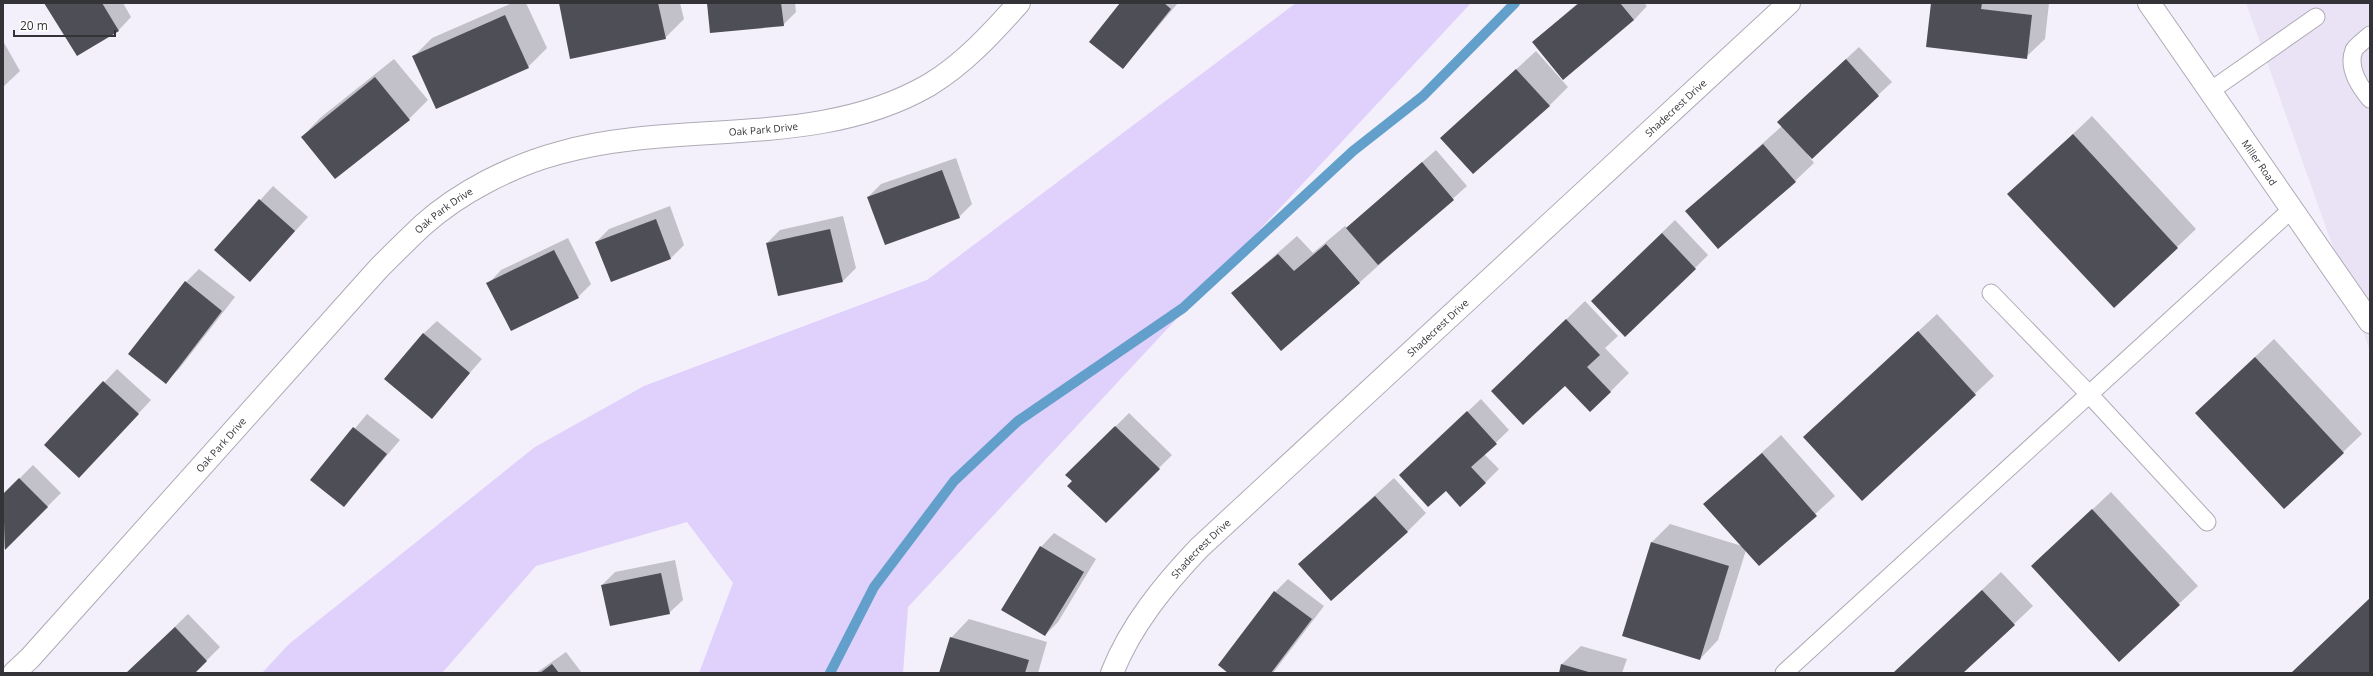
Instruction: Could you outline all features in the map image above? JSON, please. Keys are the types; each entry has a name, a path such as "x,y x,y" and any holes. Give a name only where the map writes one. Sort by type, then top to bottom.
{"street":[{"name":"Oak Park Drive","path":"14,673 30,658 379,268 424,225 448,206 500,175 557,153 586,146 666,136 800,126 859,114 892,103 929,85 953,69 980,44 1019,3"},
{"name":"Shadecrest Drive","path":"1112,673 1120,655 1150,604 1199,548 1789,3"},
{"name":"Miller Road","path":"2149,3 2370,322"}],"lane":[{"path":"2210,91 2316,17"},
{"path":"2370,35 2354,49 2353,60 2356,82 2370,99"},
{"path":"1784,673 2292,209"},
{"path":"1991,293 2089,394 2207,522"}],"shaded area":[{"path":"1296,3 1471,3 908,607 903,673 699,673 733,583 687,522 536,566 442,673 262,673 289,644 535,447 644,386 927,280"},
{"path":"2246,3 2370,3 2370,351"}],"building":[{"path":"44,3 102,3 119,31 77,56"},
{"path":"559,3 658,3 666,39 570,59"},
{"path":"707,3 781,3 784,26 710,33"},
{"path":"1120,3 1164,3 1171,9 1123,69 1089,42"},
{"path":"1579,3 1620,3 1634,20 1563,80 1532,42"},
{"path":"1931,3 1982,3 1981,9 2032,15 2027,59 1926,47"},
{"path":"505,15 529,68 436,109 412,56"},
{"path":"1846,59 1879,96 1812,159 1777,122"},
{"path":"1516,69 1550,106 1473,174 1440,138"},
{"path":"375,77 410,120 335,179 301,137"},
{"path":"2073,134 2178,248 2114,308 2007,194"},
{"path":"1763,144 1796,182 1718,249 1685,211"},
{"path":"1422,162 1454,200 1378,265 1346,228"},
{"path":"942,170 960,218 885,245 867,197"},
{"path":"259,199 295,231 250,282 214,250"},
{"path":"656,219 671,259 611,282 595,242"},
{"path":"830,229 843,282 778,296 766,243"},
{"path":"1662,233 1696,269 1625,337 1591,301"},
{"path":"1326,244 1360,283 1281,351 1231,293 1278,254 1294,271"},
{"path":"554,250 579,298 511,331 486,283"},
{"path":"185,281 222,311 166,384 128,354"},
{"path":"1566,319 1600,355 1587,367 1611,392 1590,412 1565,386 1523,425 1491,391"},
{"path":"1918,331 1976,395 1862,501 1803,437"},
{"path":"423,333 470,373 432,419 384,379"},
{"path":"2255,357 2344,453 2284,509 2195,413"},
{"path":"103,381 139,414 79,478 44,445"},
{"path":"1467,411 1497,444 1471,467 1486,483 1460,507 1446,491 1428,507 1399,475"},
{"path":"1115,426 1160,469 1106,523 1067,486 1072,481 1065,475"},
{"path":"353,427 387,454 344,507 310,480"},
{"path":"1762,453 1817,516 1759,566 1703,504"},
{"path":"19,478 48,507 5,550 3,494"},
{"path":"1375,496 1408,532 1331,601 1298,564"},
{"path":"2092,509 2180,605 2119,662 2031,566"},
{"path":"1651,542 1729,566 1700,660 1622,636"},
{"path":"1040,546 1084,572 1045,636 1001,610"},
{"path":"661,573 670,614 610,626 601,585"},
{"path":"1982,590 2015,625 1963,673 1893,673"},
{"path":"1274,591 1312,619 1271,673 1228,673 1218,665"},
{"path":"2370,598 2370,673 2291,673"},
{"path":"175,627 207,661 195,673 126,673"},
{"path":"950,637 1029,660 1025,673 939,673"},
{"path":"552,664 559,673 540,673"},
{"path":"1561,664 1592,673 1559,673"}],"waterway":[{"path":"830,673 874,587 954,481 1018,421 1183,308 1353,151 1423,96 1515,3"}]}
